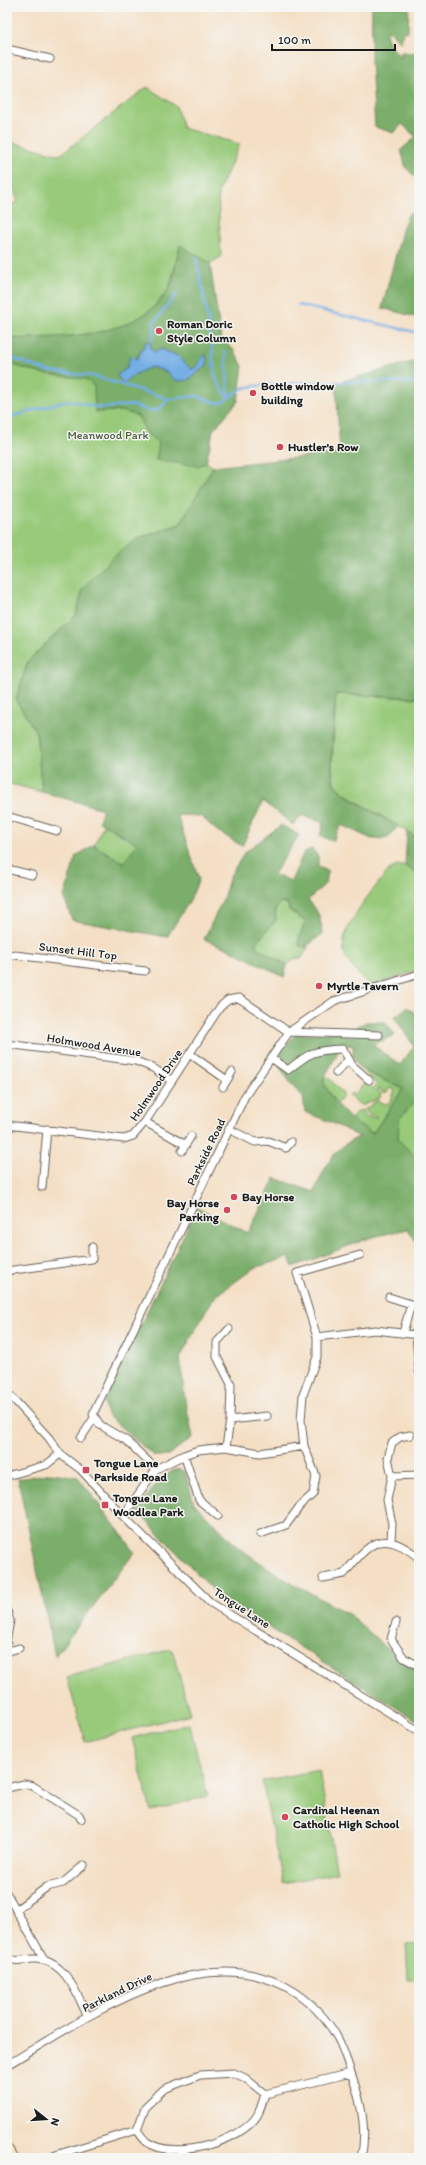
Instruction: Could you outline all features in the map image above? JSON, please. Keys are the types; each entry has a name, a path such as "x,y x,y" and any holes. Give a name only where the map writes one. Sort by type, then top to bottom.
{"main road":[{"path":"7,2149 13,2158"}],"street":[{"path":"7,49 50,59"},
{"path":"7,816 57,830"},
{"path":"7,869 32,875"},
{"name":"Sunset Hill Top","path":"7,954 145,971"},
{"name":"Parkside Road","path":"81,1438 94,1418 94,1410 98,1401 245,1096 289,1032 334,1001 419,974"},
{"name":"Holmwood Drive","path":"7,1125 124,1139 133,1136 145,1122 220,1007 228,1000 239,998 289,1032"},
{"path":"289,1032 379,1035"},
{"name":"Holmwood Avenue","path":"7,1044 136,1061 153,1068 172,1081"},
{"path":"271,1058 288,1070 306,1055 319,1050 343,1049 348,1059 369,1080"},
{"path":"190,1054 226,1080"},
{"path":"336,1073 348,1059"},
{"path":"223,1087 232,1072"},
{"path":"145,1122 184,1148 191,1136"},
{"path":"42,1187 47,1129"},
{"path":"229,1130 255,1142 268,1141 286,1148 291,1142"},
{"path":"7,1271 92,1259 92,1247"},
{"path":"260,1534 286,1526 300,1506 312,1494 316,1476 304,1446 301,1420 303,1395 314,1369 317,1357 317,1337 297,1273 360,1255"},
{"path":"389,1297 411,1304 403,1333"},
{"path":"226,1447 230,1420 231,1384 217,1357 217,1342 230,1329"},
{"path":"317,1337 361,1331 417,1335 419,1371"},
{"name":"Tongue Lane","path":"7,1392 49,1438 60,1454 81,1470 123,1516 211,1603 419,1731"},
{"path":"230,1420 268,1416"},
{"path":"94,1418 100,1425 127,1440 156,1469"},
{"path":"391,1541 392,1524 387,1500 392,1476 388,1458 392,1442 400,1437 410,1436"},
{"path":"123,1516 156,1469 184,1455 198,1450 226,1447 260,1453 304,1446"},
{"path":"7,1476 46,1465 60,1454"},
{"path":"184,1455 199,1500 218,1516"},
{"path":"392,1476 419,1475"},
{"path":"323,1578 344,1574 365,1549 378,1542 391,1541 408,1549 419,1558"},
{"path":"7,1611 10,1621 7,1636"},
{"path":"396,1622 392,1639 404,1658 419,1666"},
{"path":"7,1644 9,1652 19,1648"},
{"path":"7,1788 24,1784 33,1786 79,1814 81,1819"},
{"path":"17,1909 47,1887 63,1883 84,1866"},
{"path":"7,1894 17,1909 45,1961"},
{"path":"7,1958 22,1962 34,1959 45,1961 60,1970 72,1983 88,2017"},
{"name":"Parkland Drive","path":"7,2065 88,2017 155,1984 188,1976 225,1972 258,1976 284,1985 305,1999 339,2040 361,2107 364,2145 361,2158"},
{"path":"137,2130 146,2106 164,2088 200,2075 234,2073 245,2078 265,2094"},
{"path":"265,2094 351,2073"},
{"path":"137,2130 148,2142 166,2148 187,2149 221,2142 241,2132 258,2115 265,2094"},
{"path":"46,2158 137,2130"}],"green space":[{"path":"372,7 409,7 408,31 403,32 401,43 390,31 386,34 390,45 401,58 401,52 418,53 419,56 419,181 406,168 401,150 416,137 402,124 394,133 375,127 371,61"},
{"name":"Meanwood Park","path":"147,87 176,106 183,128 240,144 218,193 221,257 210,263 180,246 169,289 153,309 222,398 238,401 213,430 206,462 213,467 180,524 137,539 83,588 76,615 28,661 16,700 36,732 42,792 7,783 7,205 18,202 12,183 7,184 7,141 60,155"},
{"path":"409,213 419,213 419,318 382,308 403,227"},
{"path":"180,245 210,263 221,339 234,350 243,366 238,401 213,430 206,463 198,466 156,460 159,443 147,434 138,416 122,411 95,412 94,386 85,379 39,373 7,363 7,339 72,336 117,327 137,319 154,307 168,290 174,274","holes":["146,342 151,342 150,348 155,352 161,349 178,356 191,369 197,367 201,359 207,365 188,380 179,381 172,378 167,372 151,367 134,375 118,375 136,359"]},
{"path":"419,360 419,698 336,694 333,726 332,776 334,783 344,794 398,826 388,838 372,839 341,825 333,841 320,836 323,823 302,815 293,825 263,801 242,846 216,830 201,816 177,815 199,879 190,900 167,937 72,920 64,897 76,856 94,845 124,863 137,844 99,821 103,809 42,792 36,732 16,700 28,661 76,615 83,588 112,558 137,539 180,524 213,467 340,453 336,383"},
{"path":"336,694 419,698 419,839 342,792 334,783 332,765"},
{"path":"104,824 137,844 124,863 94,845"},
{"path":"281,825 299,835 274,874 291,881 304,852 312,849 318,856 318,867 328,871 326,883 308,900 315,908 319,916 322,934 306,947 299,946 299,940 305,921 289,910 288,904 280,902 275,910 276,920 256,943 256,947 287,965 284,977 231,950 204,939 223,899 230,876 245,852"},
{"path":"407,831 419,839 419,874 405,866"},
{"path":"397,866 405,866 419,874 419,970 370,986 348,962 344,952 344,942 352,920 359,909 389,870"},
{"path":"280,902 288,904 289,910 305,921 299,940 299,946 308,947 302,958 296,958 287,965 256,947 256,943 276,920 275,910"},
{"path":"407,1007 419,1016 419,1098 399,1119 398,1139 419,1160 419,1246 408,1229 372,1237 293,1267 289,1257 254,1268 216,1296 206,1310 180,1358 185,1400 193,1437 167,1456 154,1456 107,1415 104,1402 197,1207 248,1233 275,1178 314,1192 326,1166 336,1152 351,1141 360,1137 335,1124 305,1112 303,1096 295,1089 280,1068 282,1050 295,1035 343,1032 353,1038 354,1028 366,1022 385,1022 395,1035 373,1045 400,1065 414,1046 394,1017","holes":["353,1045 353,1057 360,1069 403,1089 373,1133 357,1124 343,1111 331,1096 323,1080 340,1046"]},
{"path":"364,1071 403,1089 373,1133 361,1128 351,1120 356,1112 362,1110 367,1117 376,1118 376,1116 369,1115 365,1109 377,1101 386,1104 390,1102 395,1090 390,1088 387,1092 383,1093 381,1089 377,1090 381,1093 380,1098 364,1105 360,1105 350,1096 351,1093 354,1095 366,1082 373,1089 376,1084"},
{"path":"325,1077 328,1077 344,1095 330,1111 319,1095"},
{"path":"419,1098 419,1160 398,1139 399,1119"},
{"path":"178,1469 185,1472 194,1503 239,1548 283,1578 350,1615 397,1657 419,1672 419,1722 219,1596 137,1511 160,1481 171,1472"},
{"path":"52,1473 78,1477 135,1552 55,1656 18,1479"},
{"path":"172,1649 190,1714 85,1742 67,1677"},
{"path":"189,1723 208,1796 151,1811 132,1738"},
{"path":"319,1770 337,1873 283,1883 262,1781"},
{"path":"419,1943 419,1980 408,1980 406,1944"}],"water":[{"path":"151,341 150,348 155,352 161,349 178,356 191,369 197,367 201,359 206,354 207,365 188,380 179,381 172,378 167,372 151,367 134,375 123,384 117,375 127,368 130,356 137,359 146,342"}],"waterway":[{"path":"196,257 210,329 215,374 219,385 229,398"},
{"path":"151,341 154,332 154,322 177,294"},
{"path":"298,305 419,333"},
{"path":"225,351 229,398"},
{"path":"7,356 47,371 93,376 169,399"},
{"path":"7,418 68,400 100,408 132,405 149,411 158,410 169,399 197,396 213,402 221,403 243,388 256,386 303,382 419,382"}],"place":[{"name":"Roman Doric Style Column","path":"159,331"},
{"name":"Bottle window building","path":"253,393"},
{"name":"Hustler's Row","path":"280,447"},
{"name":"Myrtle Tavern","path":"319,986"},
{"name":"Bay Horse","path":"234,1197"},
{"name":"Bay Horse Parking","path":"227,1210"},
{"name":"Tongue Lane Parkside Road","path":"86,1470"},
{"name":"Tongue Lane Woodlea Park","path":"105,1505"},
{"name":"Cardinal Heenan Catholic High School","path":"285,1817"}]}
